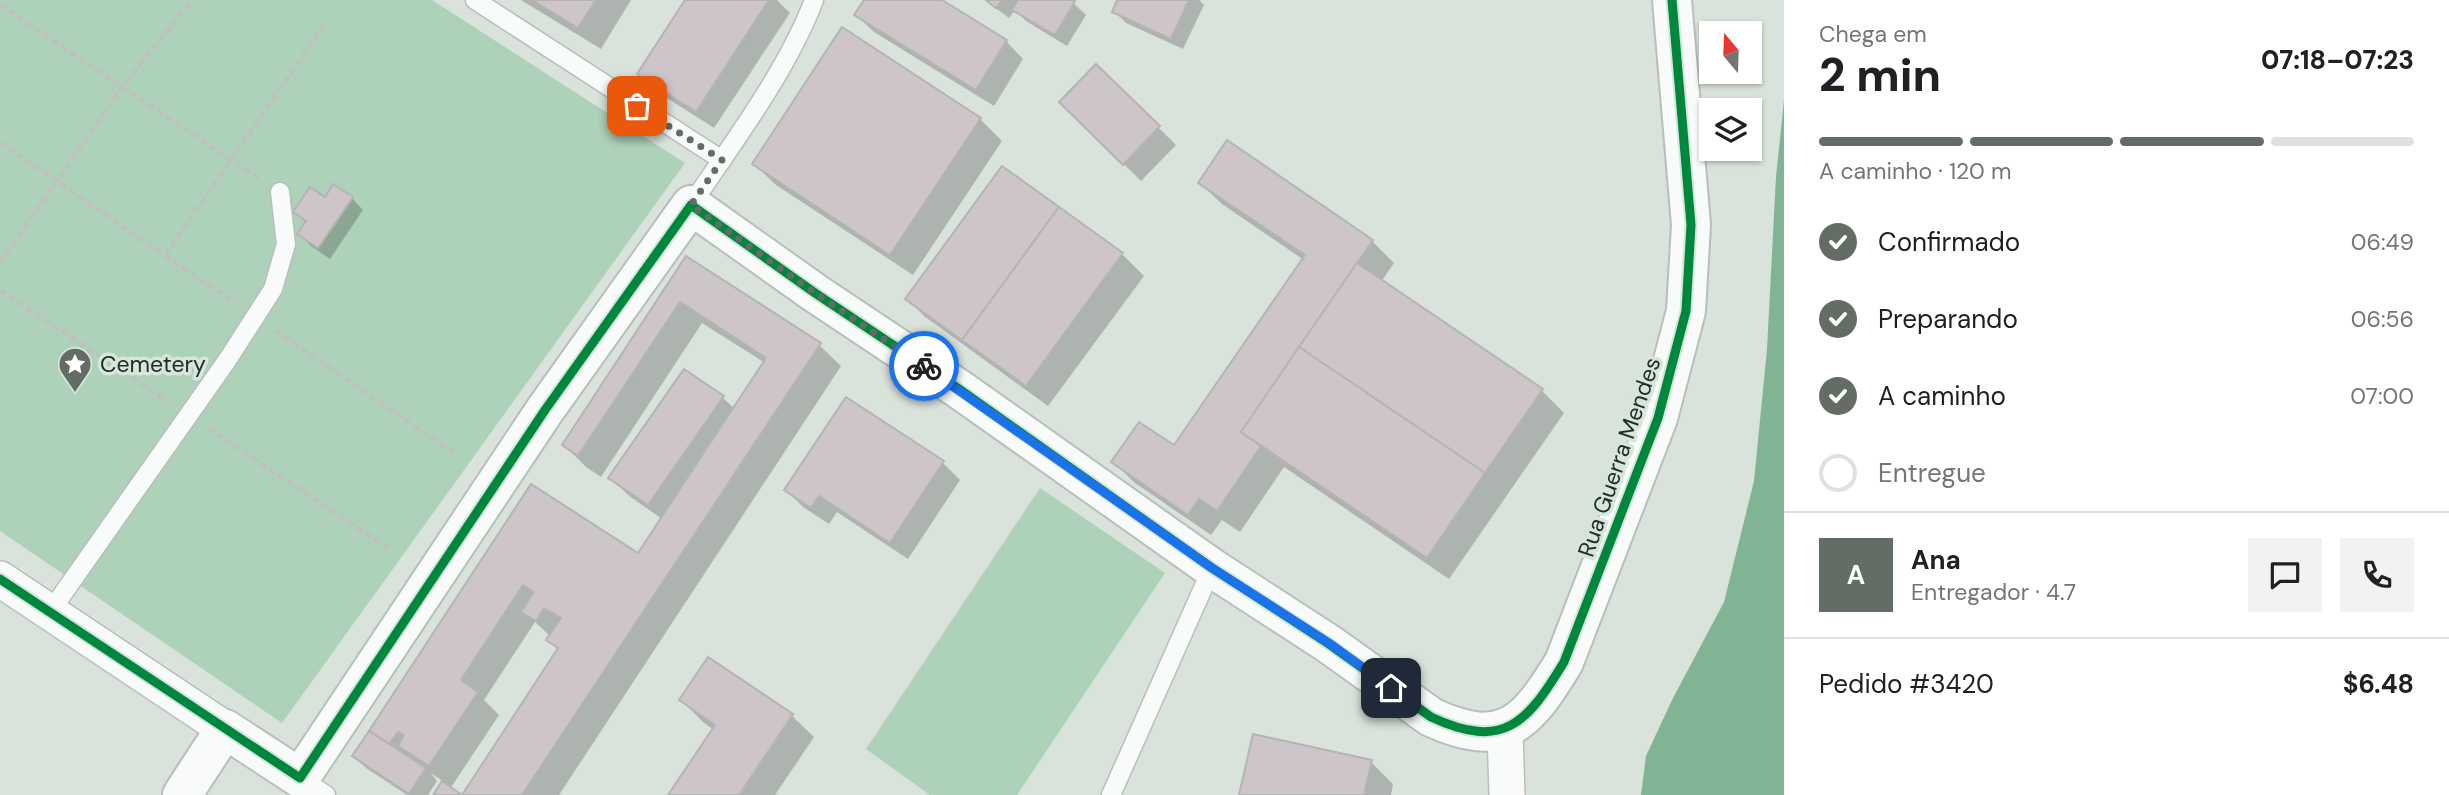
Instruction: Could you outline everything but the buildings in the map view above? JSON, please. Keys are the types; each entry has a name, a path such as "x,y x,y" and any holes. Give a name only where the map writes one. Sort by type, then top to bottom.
{"street":[{"name":"Rua Guerra Mendes","path":"1505,730 1526,715 1544,697 1564,662 1658,418 1686,311 1690,225 1672,0"},
{"path":"0,579 313,786 545,410 691,205 815,293 959,388 1212,568 1329,643 1431,717 1448,725 1481,733 1505,730 1507,795"},
{"path":"182,795 225,729"}],"lane":[{"path":"475,0 722,160"},
{"path":"691,205 804,27 814,0"},
{"path":"50,612 228,359 272,289 286,244 279,192"},
{"path":"1111,795 1212,568"}],"path":[{"path":"0,263 122,87 192,0"},
{"path":"0,5 279,192"},
{"path":"164,255 325,24"},
{"path":"0,142 454,453"}],"shaded area":[{"path":"0,0 432,0 685,163 282,723 0,531"},
{"path":"1784,100 1784,795 1641,795 1646,756 1673,698 1724,602 1754,481 1767,349 1776,177"},
{"path":"1040,488 1165,573 1017,795 930,795 866,749"}],"cycle path":[{"path":"0,579 300,778 545,410 691,205 1431,717 1456,727 1495,731 1511,725 1525,715 1538,701 1564,662 1658,418 1686,311 1691,225 1672,0"}],"way so far":[{"path":"637,106 722,160 691,205 924,366"}],"place":[{"name":"Cemetery","path":"75,394"}],"route":[{"path":"924,366 1212,568 1329,643 1391,688"}]}
